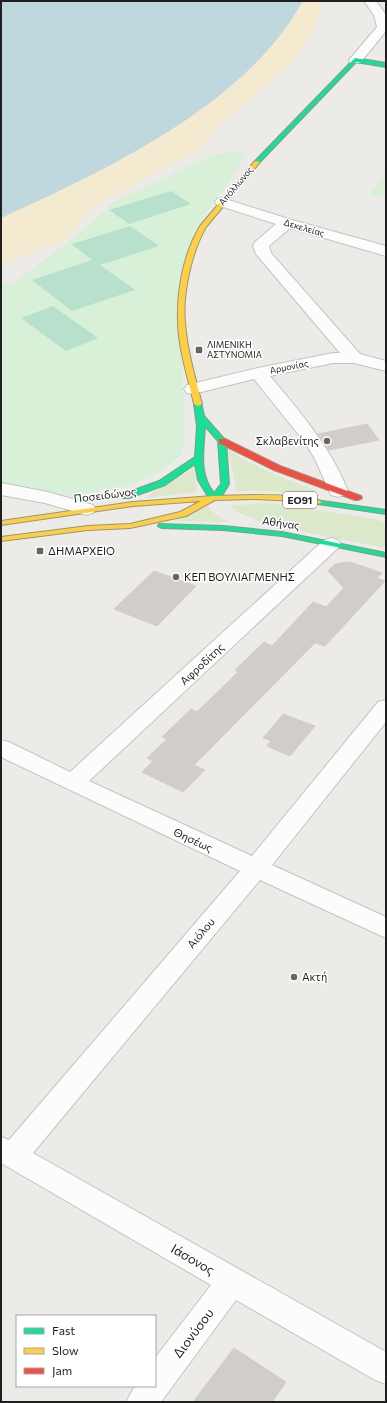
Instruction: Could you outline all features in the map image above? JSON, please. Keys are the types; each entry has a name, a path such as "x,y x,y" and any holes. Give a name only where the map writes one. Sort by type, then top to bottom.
{"main road":[{"path":"355,60 386,65"},
{"name":"Απόλλωνος","path":"200,416 193,389 181,320 185,274 197,237 222,202 266,150 355,60"},
{"path":"200,416 222,441 277,468 386,508"},
{"path":"200,416 201,426 197,459 201,482 206,492 223,508"},
{"path":"1,539 88,528 130,526 158,521 183,514 213,498 220,492 225,484 222,441"},
{"path":"86,509 140,492 162,483 197,459"},
{"name":"Αθήνας","path":"213,498 254,497 298,499 386,512"},
{"name":"Ποσειδώνος","path":"1,523 86,509 162,501 213,498"},
{"path":"245,522 282,534"},
{"name":"Αθήνας","path":"130,526 224,528 282,534 386,555"}],"street":[{"name":"Απόλλωνος","path":"355,60 383,27 380,15 370,1"},
{"name":"Δεκελείας","path":"222,202 288,223 386,251"},
{"path":"288,223 263,242 261,246 264,254 354,358"},
{"name":"Αρμονίας","path":"193,389 258,373 333,358 354,358 386,366"},
{"path":"258,373 310,438 332,472 338,491"},
{"path":"1,489 48,498 86,509"},
{"name":"Αφροδίτης","path":"73,783 331,544"},
{"name":"Αιόλου","path":"7,1153 254,868 377,730 386,707"},
{"name":"Θησέως","path":"1,748 254,868 386,928"},
{"name":"Ιάσονος","path":"7,1153 386,1369"},
{"name":"Διονύσου","path":"156,1382 232,1281"},
{"name":"Διονύσου","path":"142,1402 153,1387"}],"green space":[{"path":"240,151 246,154 228,183 192,233 179,284 185,442 181,455 166,468 148,478 124,487 74,496 1,485 1,284 14,283 86,228 115,201 216,154"},
{"path":"386,172 386,199 370,195"},
{"path":"171,191 191,204 129,224 109,210"},
{"path":"130,226 159,246 100,265 135,290 72,311 32,280 92,260 72,244"},
{"path":"53,306 98,338 66,351 21,318"},
{"path":"228,449 249,462 316,490 312,496 271,491 237,491"},
{"path":"194,468 197,492 144,498"},
{"path":"259,503 278,504 374,519 386,523 386,548 269,525 237,512 230,506"},
{"path":"208,506 215,514 228,522 174,521"}],"sand":[{"path":"302,1 320,1 321,9 316,26 299,54 273,80 221,123 203,147 94,206 64,241 1,265 1,218 113,163 168,131 213,101 250,69 279,37 294,17"}],"water":[{"path":"1,1 302,2 277,39 246,73 209,103 169,131 127,156 84,179 1,218"}],"building":[{"path":"367,424 379,440 329,450 318,434"},
{"path":"350,562 382,573 377,578 385,581 325,646 315,643 194,765 205,770 183,792 142,772 153,761 147,758 167,739 162,737 191,709 197,712 238,672 235,670 264,642 272,646 313,602 326,607 344,588 328,571 334,565"},
{"path":"154,571 196,586 157,626 114,609"},
{"path":"283,714 315,726 290,756 267,746 271,741 263,738"},
{"path":"234,1348 286,1382 272,1402 193,1402"}],"traffic: fast":[{"path":"257,162 355,60 386,65"},
{"path":"198,404 201,426 199,455 200,472 206,489 213,498 220,492 225,484 222,441 200,416"},
{"path":"126,496 162,483 197,459"},
{"path":"318,502 386,512"},
{"path":"162,526 223,528 282,534 386,555"}],"traffic: slow":[{"path":"198,404 184,344 181,321 182,301 187,267 196,238 203,226 257,162"},
{"path":"130,526 183,514 213,498 254,497 298,499 318,502"},
{"path":"1,523 133,504 213,498"},
{"path":"1,539 88,528 130,526"}],"traffic: jam":[{"path":"222,441 277,468 358,498"}],"place":[{"name":"ΛΙΜΕΝΙΚΗ ΑΣΤΥΝΟΜΙΑ","path":"199,350"},
{"name":"Σκλαβενίτης","path":"327,441"},
{"name":"ΔΗΜΑΡΧΕΙΟ","path":"40,551"},
{"name":"ΚΕΠ ΒΟΥΛΙΑΓΜΕΝΗΣ","path":"176,577"},
{"name":"Ακτή","path":"294,977"}]}
